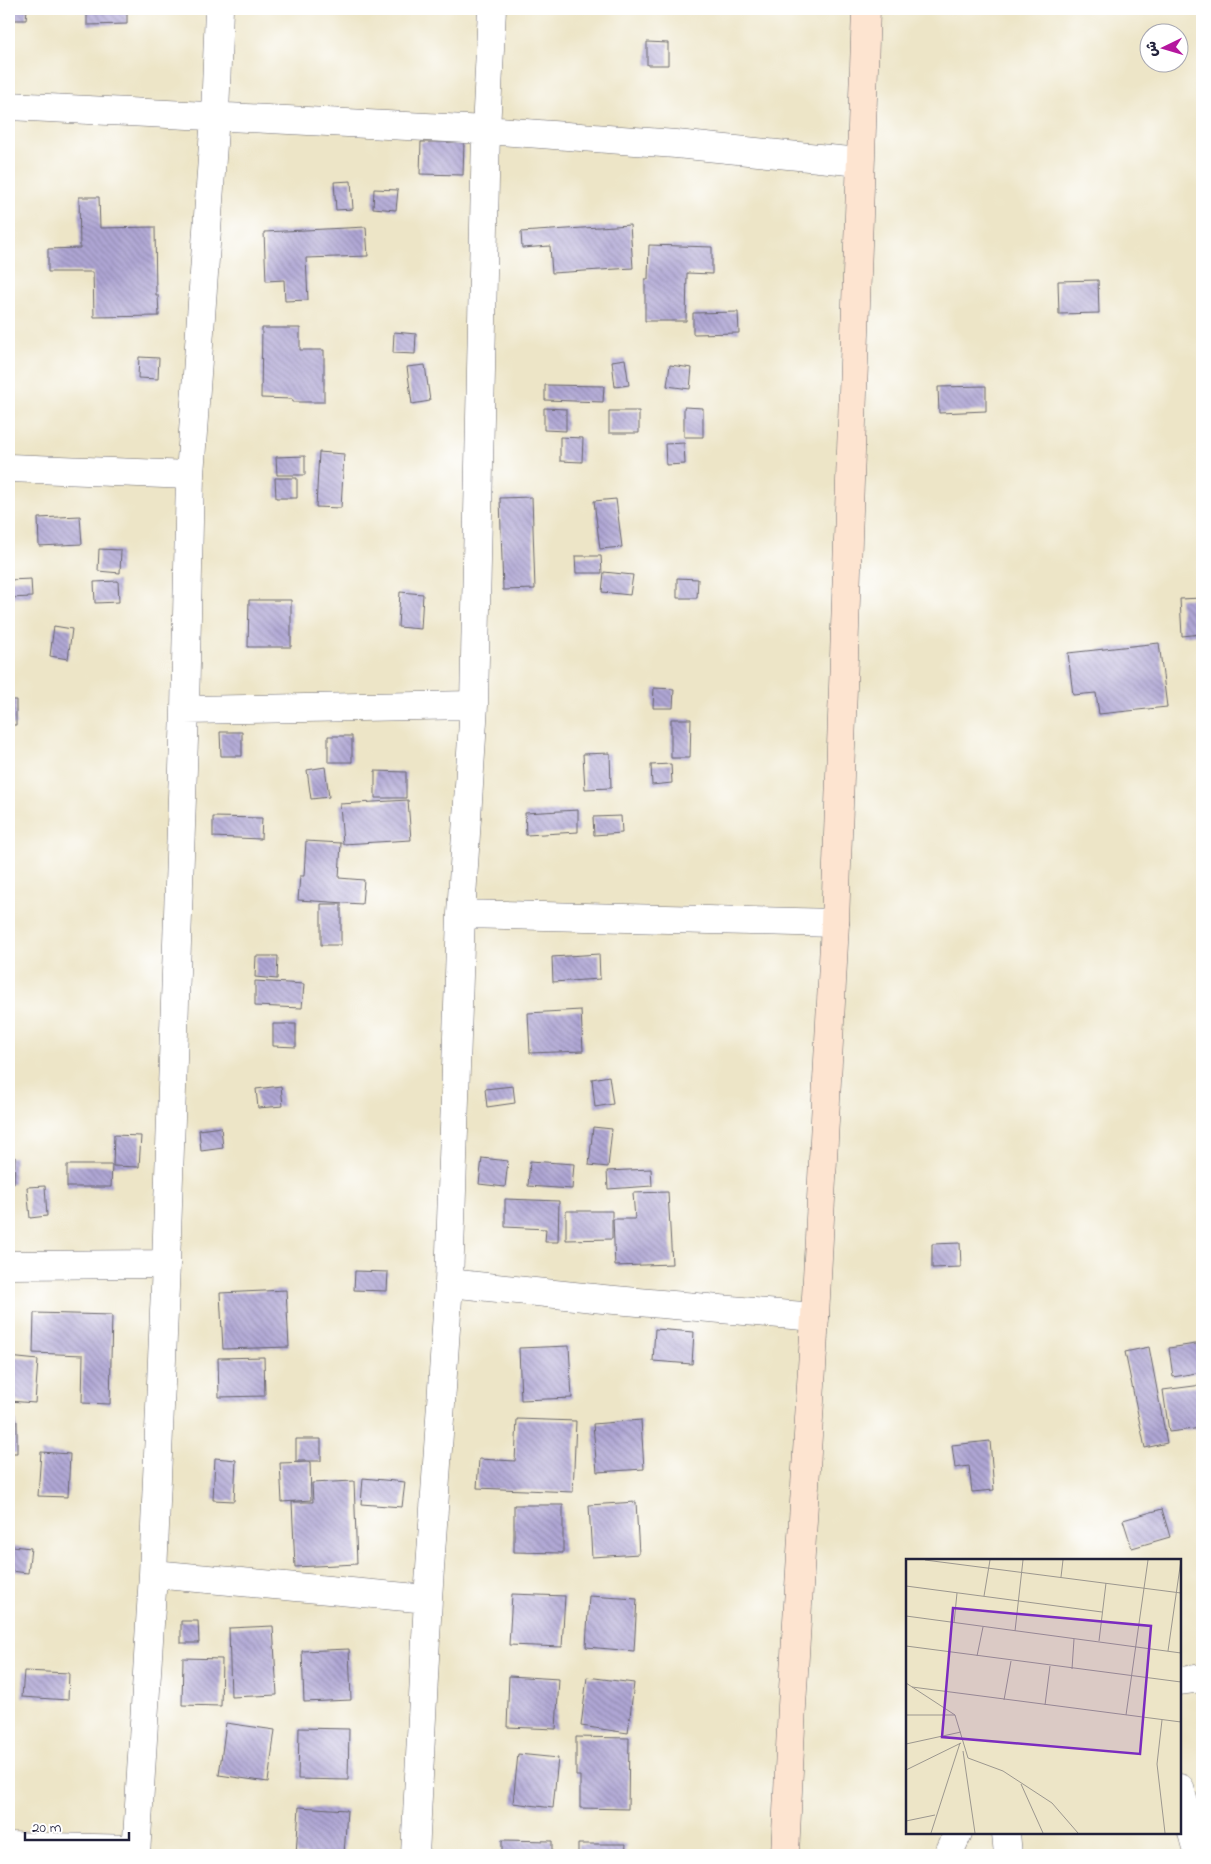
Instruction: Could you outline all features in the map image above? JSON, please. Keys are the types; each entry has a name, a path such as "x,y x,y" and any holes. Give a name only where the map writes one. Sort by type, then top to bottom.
{"street":[{"path":"9,1846 136,1852 153,1574 166,1264 185,710 190,475 215,115 219,9"},
{"path":"415,1855 428,1600 449,1283 461,914 474,706 486,130 492,9"},
{"path":"786,1855 792,1696 815,1317 835,923 866,9"},
{"path":"9,106 486,130 676,144 860,162"},
{"path":"9,468 190,475"},
{"path":"185,710 474,706"},
{"path":"461,914 835,923"},
{"path":"9,1264 166,1264"},
{"path":"449,1283 602,1299 815,1317"},
{"path":"153,1574 428,1600"},
{"path":"1181,1681 1202,1678"},
{"path":"1181,1792 1198,1855"},
{"path":"948,1855 958,1834"},
{"path":"1006,1834 1008,1855"}],"building":[{"path":"9,9 27,9 26,20 9,20"},
{"path":"87,9 127,9 127,24 87,25"},
{"path":"647,42 668,43 668,65 647,65"},
{"path":"421,142 464,142 463,175 420,174"},
{"path":"351,181 353,209 336,210 334,182"},
{"path":"374,189 398,190 396,210 373,208"},
{"path":"79,197 99,197 100,228 155,227 156,295 158,295 159,316 94,317 93,272 48,272 48,249 80,248"},
{"path":"630,225 633,268 552,273 550,246 522,248 521,232"},
{"path":"366,227 368,256 306,258 308,300 285,301 284,280 266,281 264,232"},
{"path":"649,245 712,247 712,274 687,273 686,321 645,321 645,279 648,279"},
{"path":"1098,280 1099,313 1059,314 1058,281"},
{"path":"738,312 739,333 693,334 693,313"},
{"path":"262,328 300,328 300,350 324,350 324,402 293,402 292,399 261,398"},
{"path":"394,332 416,334 415,354 393,353"},
{"path":"139,357 159,358 158,379 138,378"},
{"path":"625,359 629,385 615,387 612,361"},
{"path":"425,365 430,401 412,404 407,367"},
{"path":"670,365 692,368 690,389 667,386"},
{"path":"545,385 604,386 603,402 545,400"},
{"path":"986,386 986,411 939,413 938,387"},
{"path":"684,407 703,408 703,437 684,437"},
{"path":"544,408 566,409 566,431 544,430"},
{"path":"609,411 639,411 639,433 609,433"},
{"path":"560,437 583,438 582,462 560,461"},
{"path":"684,443 685,464 666,465 665,444"},
{"path":"319,452 344,454 341,508 316,507"},
{"path":"305,456 305,475 277,475 276,457"},
{"path":"275,478 297,478 297,498 276,498"},
{"path":"532,497 535,589 503,590 500,498"},
{"path":"616,499 622,547 600,549 594,501"},
{"path":"80,516 82,544 39,546 38,518"},
{"path":"99,549 121,550 120,573 98,571"},
{"path":"575,556 601,556 602,573 576,573"},
{"path":"604,572 633,575 630,595 602,592"},
{"path":"677,578 698,579 697,598 677,598"},
{"path":"31,579 32,597 9,598 9,580"},
{"path":"118,581 119,602 95,603 94,582"},
{"path":"400,592 423,594 421,629 398,627"},
{"path":"1202,598 1202,634 1182,636 1180,599"},
{"path":"249,600 291,600 291,647 248,647"},
{"path":"54,626 72,629 68,659 50,656"},
{"path":"1159,643 1167,707 1099,714 1096,693 1073,695 1068,653"},
{"path":"654,688 674,689 673,708 653,708"},
{"path":"9,700 16,700 16,725 9,725"},
{"path":"671,719 691,719 690,758 671,758"},
{"path":"220,732 242,732 242,756 221,756"},
{"path":"328,736 352,736 352,762 328,762"},
{"path":"610,753 611,788 585,789 583,754"},
{"path":"671,764 672,783 652,785 651,765"},
{"path":"325,767 329,797 311,799 307,770"},
{"path":"375,771 406,772 406,798 375,798"},
{"path":"408,800 411,840 343,844 340,804"},
{"path":"578,810 578,832 526,835 525,813"},
{"path":"621,816 622,833 594,835 593,817"},
{"path":"213,817 262,818 261,839 213,837"},
{"path":"306,841 341,843 339,878 364,880 362,904 298,900 300,876 304,876"},
{"path":"321,904 341,904 341,945 321,945"},
{"path":"599,954 600,979 553,982 552,957"},
{"path":"256,956 278,956 277,979 255,977"},
{"path":"255,981 304,984 302,1008 255,1006"},
{"path":"581,1010 583,1051 530,1053 528,1013"},
{"path":"273,1024 296,1024 296,1047 273,1046"},
{"path":"609,1076 613,1104 595,1107 592,1079"},
{"path":"281,1086 283,1106 258,1108 256,1089"},
{"path":"513,1086 515,1103 487,1107 485,1089"},
{"path":"221,1127 223,1148 201,1151 199,1130"},
{"path":"593,1127 612,1129 608,1167 589,1165"},
{"path":"114,1135 141,1136 139,1167 113,1166"},
{"path":"9,1157 15,1157 14,1184 9,1184"},
{"path":"482,1158 508,1161 505,1187 479,1184"},
{"path":"530,1161 574,1164 572,1189 528,1186"},
{"path":"67,1165 112,1165 111,1187 67,1187"},
{"path":"651,1169 652,1186 608,1189 607,1171"},
{"path":"45,1186 47,1216 30,1218 27,1187"},
{"path":"668,1192 672,1264 615,1266 613,1219 635,1219 633,1193"},
{"path":"505,1199 559,1201 558,1242 545,1242 546,1229 505,1227"},
{"path":"566,1211 612,1211 612,1239 566,1240"},
{"path":"960,1243 961,1267 932,1268 932,1244"},
{"path":"355,1271 388,1272 387,1291 354,1290"},
{"path":"286,1290 289,1347 223,1349 220,1293"},
{"path":"34,1313 112,1315 110,1404 82,1403 83,1355 33,1353"},
{"path":"655,1329 694,1332 692,1364 653,1361"},
{"path":"1202,1343 1202,1372 1173,1377 1169,1348"},
{"path":"569,1346 572,1398 521,1400 519,1348"},
{"path":"1149,1347 1167,1443 1145,1448 1125,1352"},
{"path":"9,1357 38,1360 35,1403 9,1401"},
{"path":"264,1357 265,1396 219,1397 218,1358"},
{"path":"1202,1385 1202,1428 1169,1432 1163,1390"},
{"path":"517,1419 576,1421 573,1492 477,1488 479,1459 515,1461"},
{"path":"9,1420 17,1421 17,1453 9,1453"},
{"path":"641,1420 644,1469 597,1472 593,1424"},
{"path":"296,1439 321,1439 321,1461 296,1461"},
{"path":"990,1441 994,1490 972,1492 969,1466 955,1468 952,1445"},
{"path":"41,1452 70,1454 68,1497 38,1496"},
{"path":"215,1458 236,1460 234,1501 213,1500"},
{"path":"310,1462 311,1500 282,1502 280,1463"},
{"path":"363,1478 405,1482 402,1507 361,1504"},
{"path":"354,1481 357,1564 295,1567 292,1502 313,1502 312,1483"},
{"path":"636,1502 639,1554 592,1557 589,1505"},
{"path":"514,1505 563,1505 563,1553 514,1552"},
{"path":"1162,1509 1170,1537 1132,1548 1123,1520"},
{"path":"12,1546 31,1548 28,1573 10,1571"},
{"path":"512,1594 565,1596 562,1647 509,1645"},
{"path":"589,1596 637,1599 634,1651 586,1647"},
{"path":"181,1621 198,1621 199,1643 181,1643"},
{"path":"273,1626 277,1695 231,1697 229,1628"},
{"path":"349,1649 351,1700 304,1702 302,1651"},
{"path":"183,1658 222,1659 221,1706 182,1705"},
{"path":"24,1671 69,1673 68,1700 22,1697"},
{"path":"509,1676 559,1679 556,1729 507,1727"},
{"path":"587,1677 634,1683 628,1733 581,1726"},
{"path":"226,1723 275,1730 268,1782 219,1775"},
{"path":"299,1728 349,1729 348,1780 298,1779"},
{"path":"576,1737 629,1738 628,1809 580,1808 580,1776 576,1776"},
{"path":"518,1754 558,1758 553,1808 513,1803"},
{"path":"299,1807 347,1810 344,1855 296,1855"},
{"path":"502,1840 552,1841 552,1855 502,1855"},
{"path":"578,1844 626,1844 625,1855 578,1855"}]}
